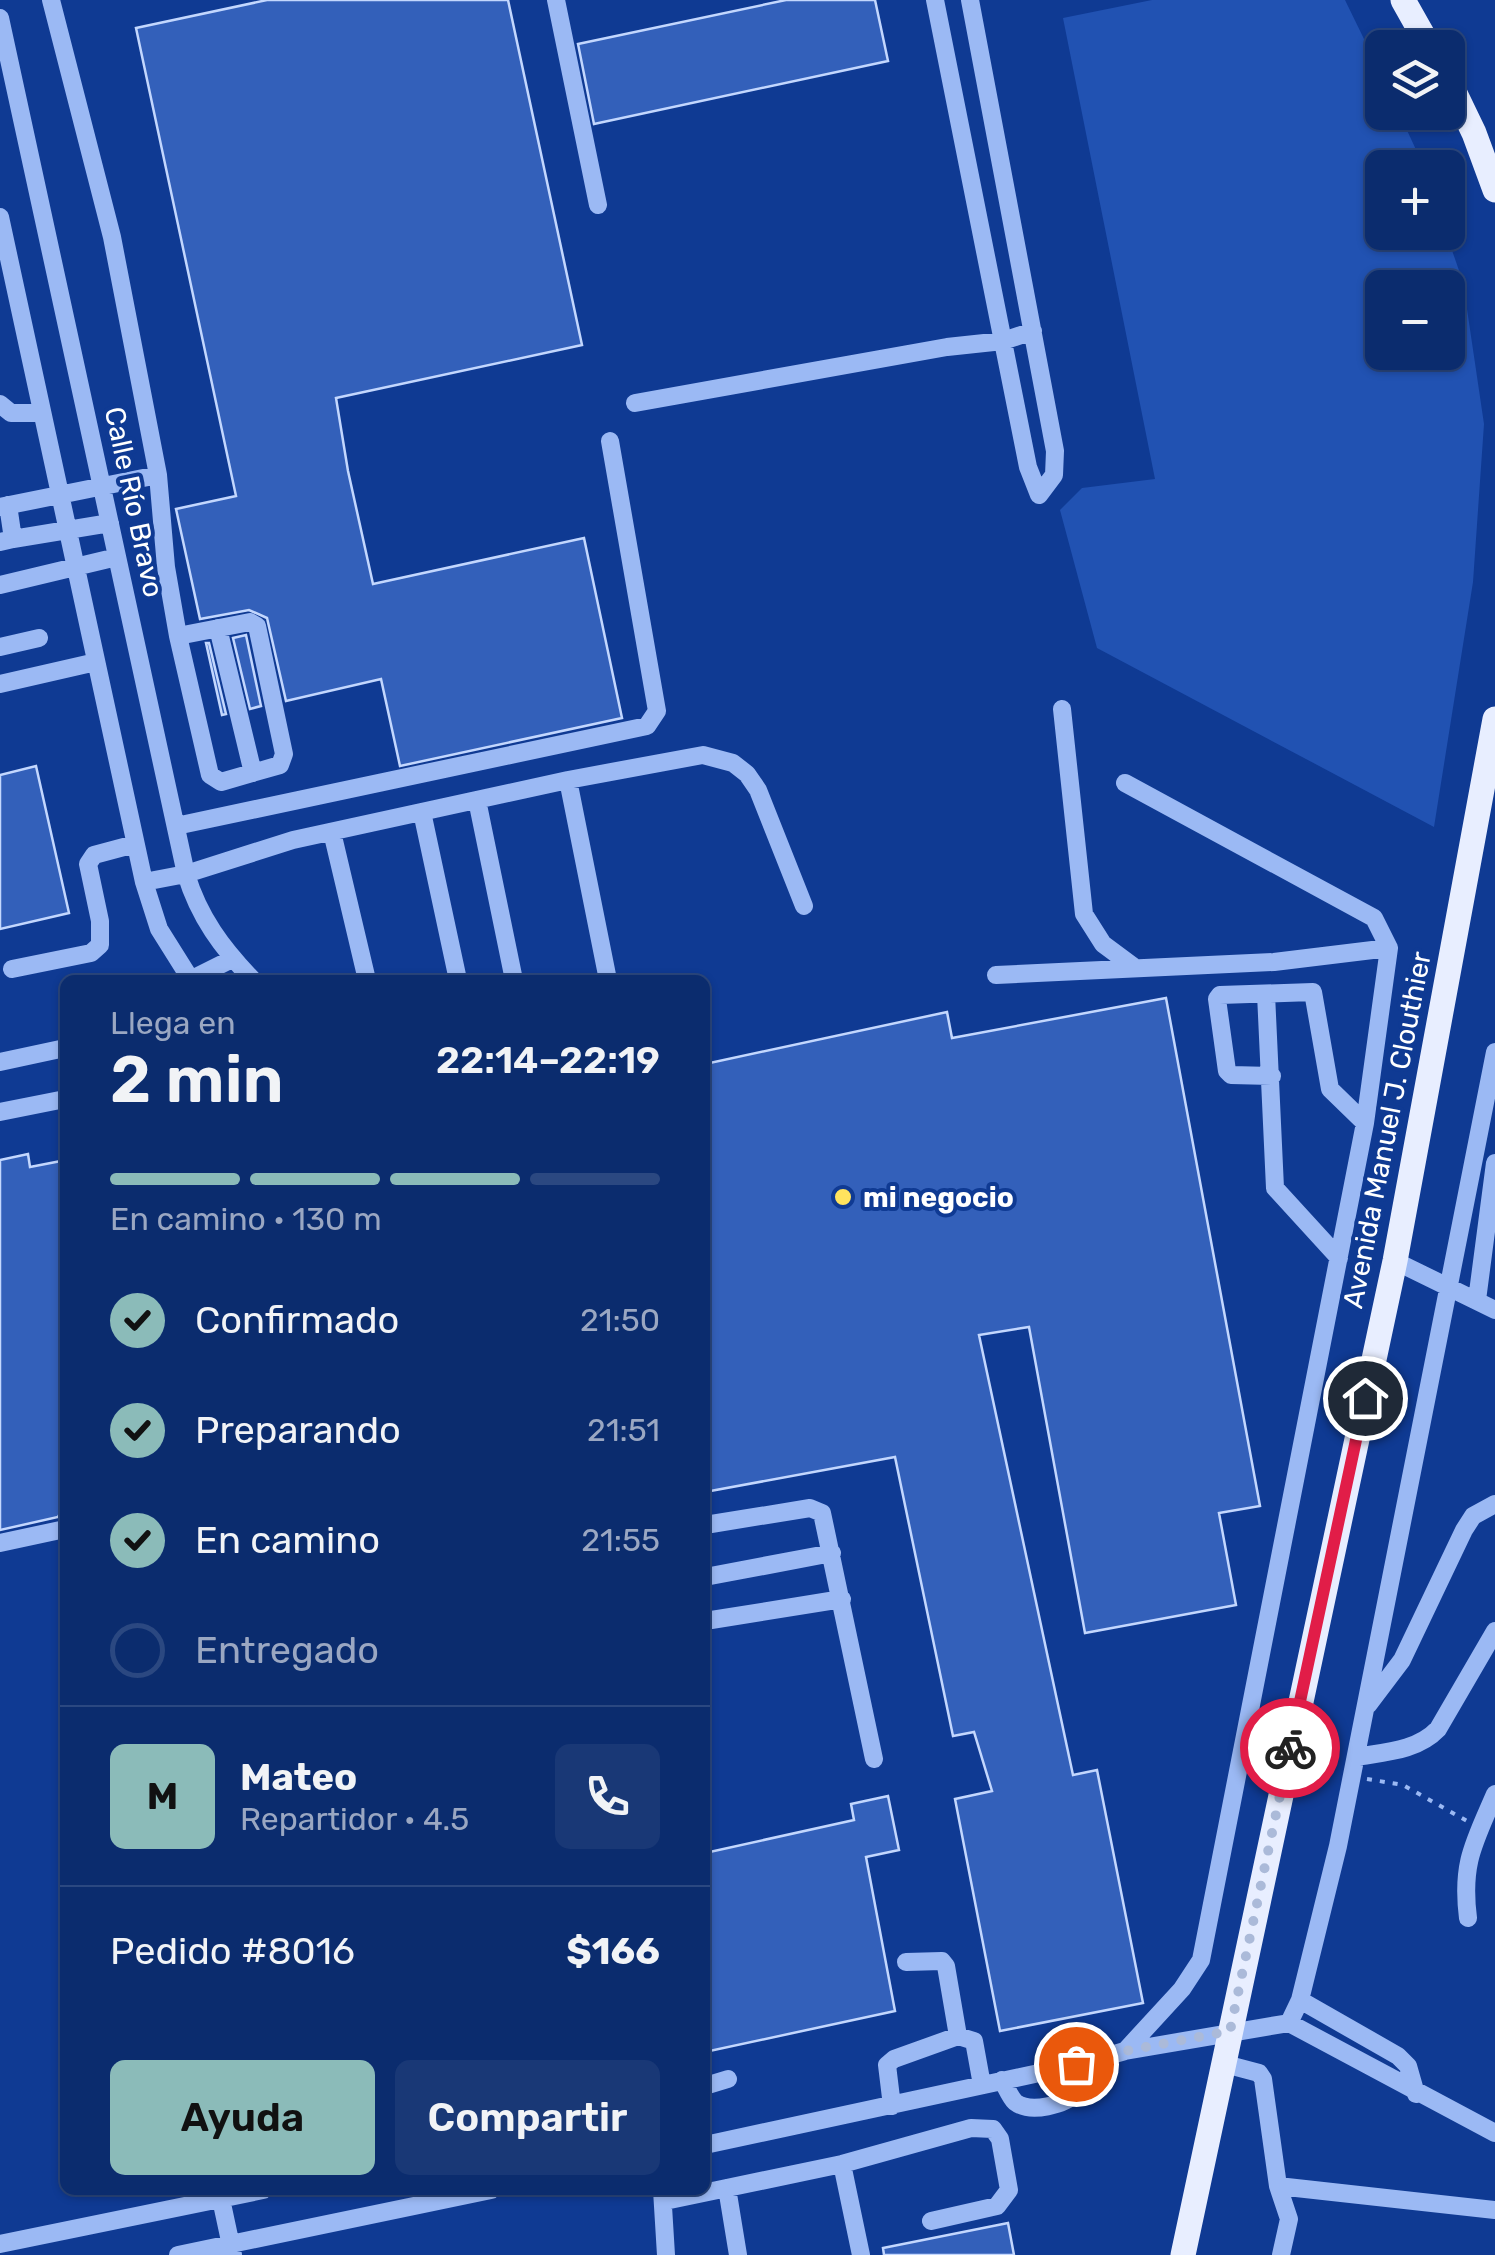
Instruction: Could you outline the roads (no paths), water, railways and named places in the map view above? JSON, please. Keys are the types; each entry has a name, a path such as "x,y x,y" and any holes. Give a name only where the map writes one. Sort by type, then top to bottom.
{"main road":[{"path":"1403,0 1420,30"},
{"path":"1465,114 1495,190"},
{"name":"Avenida Manuel J. Clouthier","path":"1183,2255 1395,1260 1495,719"}],"street":[{"path":"51,0 112,238 158,475 166,566 178,636 210,775 221,782 280,765 284,757 258,630 250,622 178,636"},
{"path":"556,0 598,205"},
{"path":"935,0 1028,468 1040,495 1054,476 1055,451 970,0"},
{"name":"Calle Río Bravo","path":"0,18 186,874 203,917 248,975"},
{"path":"0,217 144,882 159,929 188,975"},
{"path":"635,403 947,346 1003,341 1034,331"},
{"path":"0,404 12,412 42,413"},
{"path":"176,826 647,726 658,712 610,441"},
{"path":"110,524 7,540 4,506 158,475"},
{"path":"0,586 118,557"},
{"path":"218,628 254,773"},
{"path":"0,647 39,638"},
{"path":"0,684 96,662"},
{"path":"1062,708 1084,914 1102,944 1134,966"},
{"path":"144,882 186,874 294,840 704,754 733,763 758,790 804,906"},
{"path":"568,780 607,975"},
{"path":"1125,2051 1182,1989 1200,1960 1365,1123 1389,948 1374,918 1126,783"},
{"path":"477,800 513,975"},
{"path":"422,812 457,975"},
{"path":"332,832 367,975"},
{"path":"12,969 91,953 100,946 100,921 88,864 94,855 136,844"},
{"path":"996,975 1134,966 1158,970 1274,962 1389,948"},
{"path":"200,975 232,958"},
{"path":"1272,1076 1231,1076 1227,1071 1217,999 1220,995 1313,992 1330,1089 1365,1123"},
{"path":"1266,994 1275,1188 1339,1258"},
{"path":"0,1062 60,1049"},
{"path":"1288,2023 1300,2000 1352,1777 1495,1052"},
{"path":"0,1112 60,1101"},
{"path":"1477,1300 1495,1163"},
{"path":"1395,1260 1495,1310"},
{"path":"1365,1710 1402,1660 1464,1530 1474,1516 1495,1504"},
{"path":"710,1523 816,1508 825,1519 874,1759"},
{"path":"0,1544 60,1530"},
{"path":"710,1576 832,1553"},
{"path":"710,1620 842,1599"},
{"path":"1356,1757 1416,1746 1428,1739 1438,1729 1495,1631"},
{"path":"1468,1918 1464,1873 1495,1794"},
{"path":"906,1962 942,1961 946,1966 958,2036"},
{"path":"1300,2000 1398,2056 1408,2066 1416,2094"},
{"path":"710,2144 1125,2051 1288,2023 1495,2133"},
{"path":"892,2106 887,2065 894,2058 958,2036 974,2041 982,2085"},
{"path":"1002,2080 1014,2101 1031,2108 1070,2099 1077,2092 1076,2064"},
{"path":"1226,2064 1254,2071 1263,2079 1278,2186 1288,2219 1281,2255"},
{"path":"710,2084 728,2079"},
{"path":"710,2190 842,2164 970,2128 993,2129 1000,2139 1008,2190 997,2206 932,2220"},
{"path":"842,2164 861,2255"},
{"path":"1278,2186 1495,2210"},
{"path":"726,2188 738,2255"},
{"path":"0,2244 233,2195"},
{"path":"178,2255 232,2249 468,2195"},
{"path":"663,2196 666,2255"},
{"path":"220,2199 232,2249"}],"place":[{"name":"mi negocio","path":"843,1197"}]}
